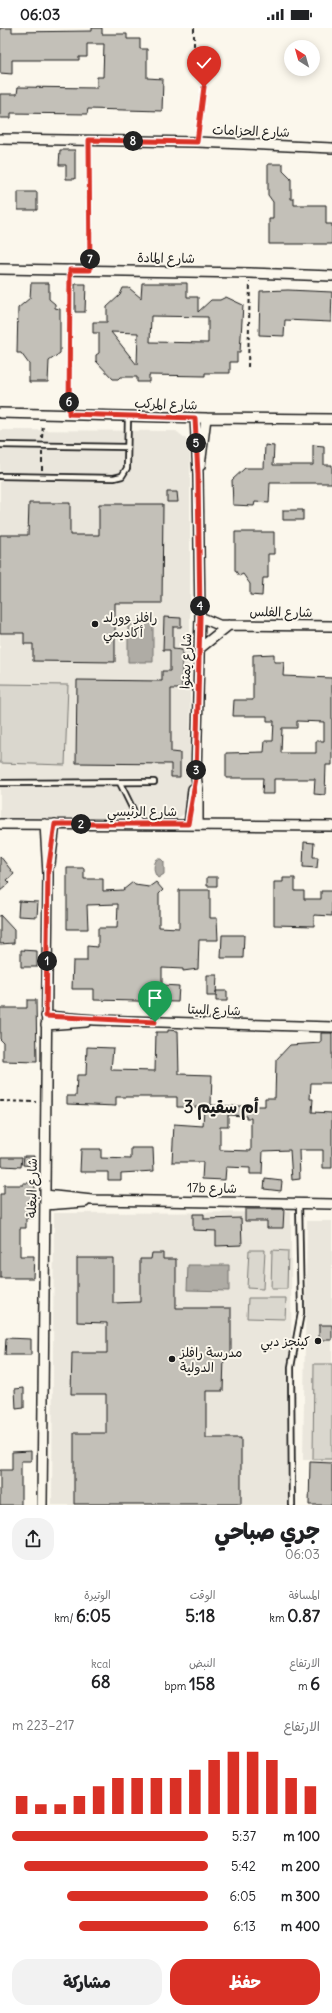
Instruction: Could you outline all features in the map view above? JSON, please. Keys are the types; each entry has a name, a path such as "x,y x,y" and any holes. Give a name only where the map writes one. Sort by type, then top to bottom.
{"street":[{"name":"شارع الحزامات","path":"0,139 197,142 332,148"},
{"name":"شارع المادة","path":"0,269 250,273 332,276"},
{"name":"شارع المركب","path":"0,413 195,418 332,419"},
{"name":"شارع يمتوا","path":"188,824 196,778 200,617 198,474 195,418"},
{"name":"شارع يمتوا","path":"198,474 206,418"},
{"name":"شارع الفلس","path":"200,617 216,624 230,625 332,626"},
{"path":"199,649 230,625"},
{"name":"شارع يمتوا","path":"196,778 198,789 198,825"},
{"name":"شارع الرئيسي","path":"0,824 332,826"},
{"name":"شارع البغلة","path":"42,1505 48,871 45,824"},
{"name":"شارع البغلة","path":"48,871 55,824"},
{"name":"شارع البيتا","path":"46,1021 79,1023 96,1020 332,1027"},
{"name":"17b شارع","path":"45,1195 92,1200 299,1202 332,1204"},
{"name":"17b شارع","path":"44,1205 92,1200"}],"lane":[{"path":"0,476 118,478 122,476 127,468 128,416"},
{"path":"0,445 127,447"},
{"path":"0,783 154,782"},
{"path":"120,783 140,824"},
{"path":"292,1505 291,1367 302,1313 299,1202"}],"path":[{"path":"194,28 194,55 204,87 197,142"},
{"path":"89,140 90,270"},
{"path":"69,414 70,270"},
{"path":"248,367 250,273"},
{"path":"0,1102 46,1102"}],"shaded area":[{"name":"رافلز وورلد أكاديمي","path":"0,430 176,431 185,438 190,446 190,802 187,812 175,820 0,818"},
{"path":"128,623 153,623 153,662 128,662"},
{"path":"0,684 68,685 65,765 0,763"},
{"path":"157,859 161,859 164,862 164,874 158,878 155,874 154,868"},
{"name":"مدرسة رافلز الدولية","path":"291,1212 292,1505 52,1505 54,1213"},
{"name":"كينجز دبي","path":"307,1221 332,1221 332,1462 313,1462 313,1460 303,1460"},
{"path":"249,1250 265,1250 263,1289 247,1288"},
{"path":"272,1250 288,1251 287,1289 271,1289"},
{"path":"188,1265 229,1265 229,1291 187,1290"},
{"path":"248,1298 286,1298 285,1319 247,1318"},
{"path":"314,1364 332,1364 332,1459 313,1459"}],"building":[{"path":"0,28 12,28 12,32 92,31 92,28 102,28 102,34 127,34 127,39 140,39 140,49 147,49 147,78 163,79 162,111 88,109 87,114 11,113 11,118 0,118 0,94 17,94 18,87 97,88 97,77 103,77 104,44 87,44 87,57 79,57 79,60 12,60 12,74 0,73"},
{"path":"60,150 75,150 75,179 66,179 66,165 59,165"},
{"path":"268,164 283,164 283,171 291,179 291,199 294,199 294,205 326,205 326,224 332,224 332,244 269,244 269,219 273,219 273,202 268,195"},
{"path":"18,192 37,192 37,210 18,210"},
{"path":"31,283 49,283 49,299 55,304 55,308 60,309 60,353 49,361 48,382 29,382 29,364 21,353 17,353 18,308 30,298"},
{"path":"142,283 187,283 187,297 198,297 198,312 211,300 220,300 226,297 243,305 240,352 237,352 237,362 230,362 230,373 205,373 205,376 149,375 149,382 137,382 137,377 120,377 118,379 113,379 96,361 96,355 99,353 99,333 93,333 93,322 107,322 107,307 120,295 123,288 129,288 141,298","holes":["151,316 208,317 208,343 150,342","111,332 138,333 137,365"]},
{"path":"75,284 86,284 85,312 75,312"},
{"path":"288,290 332,292 331,322 285,320 284,336 259,335 260,291"},
{"path":"265,445 274,446 273,465 313,465 313,445 324,446 324,465 332,465 332,483 270,483 269,503 255,502 254,506 233,505 232,480 245,468 264,468"},
{"path":"167,492 177,492 178,502 167,502"},
{"path":"29,503 70,503 70,535 99,535 99,504 163,504 162,603 115,603 115,662 33,661 33,644 24,644 24,633 0,633 0,535 28,535"},
{"path":"283,510 303,510 303,520 283,520"},
{"path":"235,532 274,532 274,554 268,554 268,578 263,578 262,596 250,595 250,584 243,574 239,576 235,570"},
{"path":"164,617 181,618 181,627 173,627 173,649 182,650 182,689 171,689 171,752 180,753 180,777 171,777 171,764 76,763 77,680 162,681 162,671 170,671 170,650 163,650"},
{"path":"274,654 274,662 284,662 283,676 332,678 332,765 326,765 325,795 314,794 315,779 274,779 274,794 262,794 263,778 226,778 226,753 264,752 265,741 273,741 274,721 267,721 267,716 233,716 234,700 253,700 253,655","holes":["297,721 324,722 324,741 316,741 316,753 281,753 282,728 297,728"]},
{"path":"304,842 314,843 313,857 318,857 317,868 303,867"},
{"path":"0,856 14,874 7,880 10,883 0,891"},
{"path":"67,868 84,868 84,879 103,879 103,891 123,890 133,882 135,885 149,887 156,882 163,890 159,894 159,927 179,928 179,890 210,890 210,918 217,918 218,940 199,940 198,969 183,971 183,969 162,968 162,985 179,986 178,1002 94,1000 94,989 72,989 73,961 87,961 87,946 98,947 98,928 117,928 118,904 87,905 88,929 67,929"},
{"path":"207,877 217,877 217,886 207,886"},
{"path":"283,878 295,878 295,891 304,891 304,899 321,899 321,891 332,891 332,916 314,915 314,926 274,925 274,882 283,882"},
{"path":"19,901 38,902 37,917 18,916"},
{"path":"0,915 14,930 14,943 0,944"},
{"path":"222,935 244,935 243,958 221,958"},
{"path":"21,950 37,951 37,967 21,967"},
{"path":"207,975 217,975 216,996 207,996"},
{"path":"216,991 227,991 227,1001 216,1001"},
{"path":"27,1000 36,1000 37,1062 3,1061 3,1042 0,1039 0,1008 27,1008"},
{"path":"168,1030 178,1031 179,1074 212,1075 211,1105 230,1106 265,1106 265,1098 275,1098 276,1060 290,1045 321,1043 321,1033 332,1033 332,1083 311,1083 310,1099 313,1099 312,1112 332,1113 332,1168 323,1168 323,1150 299,1150 300,1179 292,1180 290,1150 263,1151 262,1174 250,1174 250,1168 226,1167 225,1180 202,1179 203,1162 172,1162 174,1124 203,1126 204,1107 177,1107 177,1097 116,1097 116,1106 67,1104 67,1096 76,1096 77,1075 86,1075 87,1047 113,1048 111,1070 155,1071 156,1032 168,1032","holes":["228,1115 246,1116 246,1118 251,1118 251,1151 220,1150 220,1126 228,1126"]},
{"path":"131,1148 153,1148 154,1171 121,1173 121,1180 108,1180 108,1172 80,1172 81,1149 101,1149 101,1158 131,1159"},
{"path":"24,1156 34,1156 33,1166 23,1165"},
{"path":"2,1157 22,1157 21,1167 2,1166"},
{"path":"265,1179 282,1181 281,1191 264,1189"},
{"path":"23,1183 35,1183 34,1218 26,1218 26,1228 20,1228 20,1256 34,1256 33,1278 0,1278 0,1194 4,1194 4,1185 23,1185"},
{"path":"245,1209 284,1209 283,1228 267,1228 267,1221 245,1221"},
{"path":"193,1214 204,1214 204,1219 241,1218 242,1245 216,1246 216,1231 193,1230"},
{"path":"152,1253 163,1253 163,1259 176,1259 176,1308 231,1308 231,1356 224,1356 223,1391 206,1391 206,1438 241,1438 241,1504 74,1504 74,1433 106,1433 106,1394 71,1394 72,1353 107,1353 107,1323 77,1322 77,1258 113,1258 113,1303 140,1302 140,1259 151,1259"},
{"path":"319,1325 332,1325 332,1340 319,1340"},
{"path":"6,1338 31,1339 31,1355 5,1355"},
{"path":"24,1388 24,1408 16,1409 15,1389"},
{"path":"31,1451 31,1461 21,1461 21,1505 0,1505 0,1470 12,1470 12,1452"},
{"path":"310,1462 332,1463 332,1505 309,1505"}],"place":[{"name":"رافلز وورلد أكاديمي","path":"95,624"},
{"name":"كينجز دبي","path":"318,1341"},
{"name":"مدرسة رافلز الدولية","path":"172,1359"}],"district":[{"name":"أم سقيم 3","path":"221,1107"}],"route":[{"path":"155,1022 96,1020 46,1016 48,871 55,824 188,824 193,788 196,778 200,617 198,474 196,462 195,418 69,414 70,270 90,270 89,140 197,142 204,87"}]}
